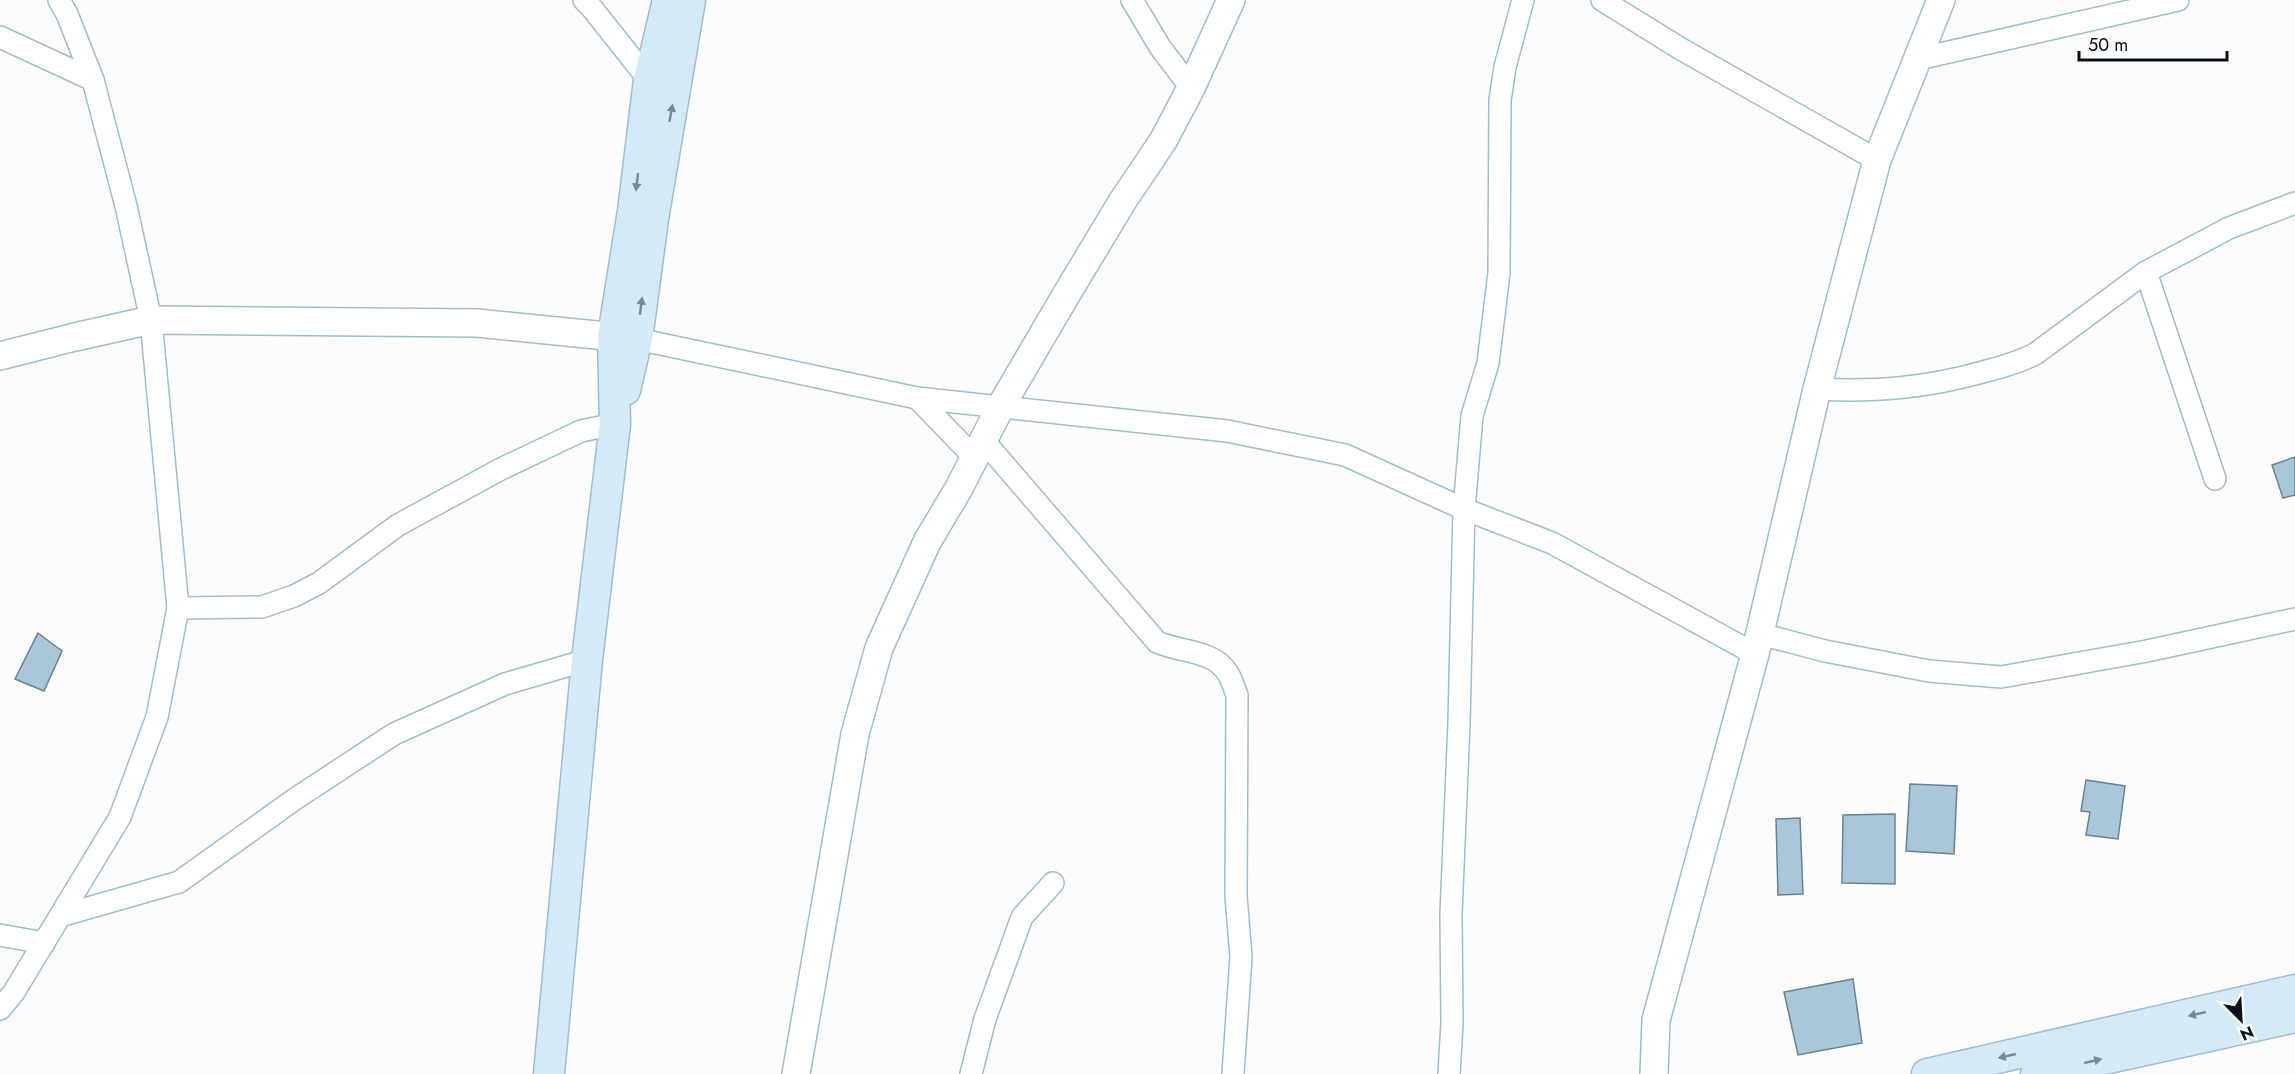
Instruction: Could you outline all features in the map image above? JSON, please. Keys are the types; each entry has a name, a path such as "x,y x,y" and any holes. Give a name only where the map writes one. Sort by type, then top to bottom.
{"main road":[{"path":"549,1074 587,660 615,424 631,370 625,337 633,211 649,80 668,0"},
{"path":"625,337 653,219 690,0"},
{"path":"1927,1074 2295,990"},
{"path":"2036,1074 2295,1017"}],"street":[{"path":"0,1009 14,992 120,817 157,717 178,608 151,320 126,206 93,80 67,14 59,0"},
{"path":"584,0 649,80"},
{"path":"1132,0 1160,47 1191,88"},
{"path":"796,1074 853,746 879,648 927,542 1001,406 1122,202 1163,141 1191,88 1231,0"},
{"path":"1449,1074 1452,1023 1451,914 1459,723 1464,509 1472,416 1488,363 1499,273 1500,100 1505,68 1524,0"},
{"path":"1602,0 1681,49 1877,160"},
{"path":"1654,1074 1656,1020 1757,644 1816,389 1877,160 1941,0"},
{"path":"1918,58 2178,0"},
{"path":"0,37 93,80"},
{"path":"1816,389 1878,391 1945,383 2021,362 2146,272 2229,228 2295,203"},
{"path":"2146,272 2215,479"},
{"path":"0,356 75,336 151,320 477,322 625,337 917,398 1227,431 1345,455 1464,509 1552,543 1757,644 1825,651 1929,671 2001,677 2147,651 2295,619"},
{"path":"917,398 979,448 1157,642 1171,648 1206,655 1227,671 1237,695 1236,896 1241,957 1233,1074"},
{"path":"178,608 262,607 294,596 319,584 398,525 491,475 581,431 615,424"},
{"path":"60,916 179,882 295,799 394,734 505,684 587,660"},
{"path":"971,1074 985,1019 1022,917 1053,883"},
{"path":"0,935 44,943"}],"building":[{"path":"2295,457 2295,495 2283,498 2272,465"},
{"path":"38,633 62,651 44,691 15,679"},
{"path":"2086,780 2125,786 2118,839 2086,835 2090,812 2081,811"},
{"path":"1910,784 1957,786 1954,854 1906,851"},
{"path":"1895,814 1895,884 1842,883 1843,815"},
{"path":"1800,818 1803,894 1778,895 1776,819"},
{"path":"1853,979 1862,1043 1798,1055 1784,992"}]}
